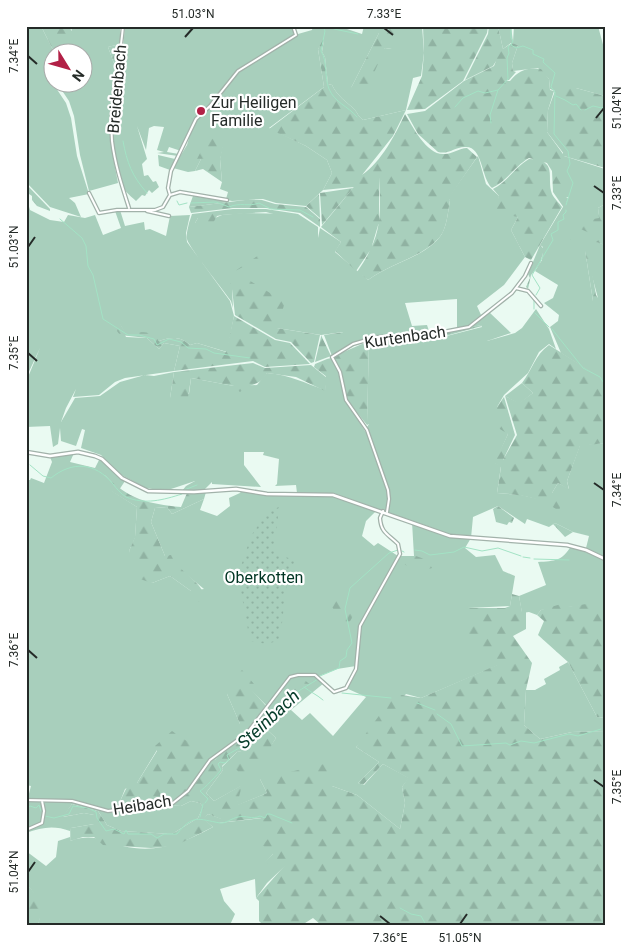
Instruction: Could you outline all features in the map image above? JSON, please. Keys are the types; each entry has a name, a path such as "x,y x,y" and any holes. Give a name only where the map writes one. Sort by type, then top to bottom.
{"street":[{"name":"Breidenbach","path":"123,26 115,88 112,140 119,180 130,209"},
{"path":"170,195 168,188 171,171 196,119 210,106 238,71 295,36 296,32 293,26"},
{"path":"89,193 99,213 163,207 170,195 180,192 227,200"},
{"path":"146,210 157,215 169,216"},
{"name":"Kurtenbach","path":"385,512 389,499 388,490 367,430 346,400 340,372 332,357 354,344 377,337 422,336 469,327 516,288 531,263"},
{"path":"516,288 528,291 541,306"},
{"path":"26,452 50,456 78,452 96,456 128,482 145,490 156,492 242,489 267,494 333,495 454,537 518,540 567,545 586,550 605,559"},
{"name":"Heibach","path":"42,801 72,801 108,811 172,803 188,790 210,760 247,734 290,677 305,674 318,676 337,692 347,687 355,672 360,627 400,554 398,544 386,535 382,529 380,518 385,512"},
{"path":"26,800 42,801 44,811 42,823 26,830"}],"green space":[{"path":"26,26 41,26 49,42 42,42 42,92 59,92 66,103 71,118 77,156 89,194 69,198 75,203 81,217 50,207 26,182"},
{"path":"41,26 69,26 75,38 68,42 49,42"},
{"path":"69,26 120,26 120,44 108,47 116,69 112,151 118,183 89,191 80,155 74,116 69,101 63,92 92,92 92,42 61,42 72,30"},
{"path":"125,26 292,26 295,35 239,69 205,110 202,108 199,112 200,114 192,124 181,151 169,147 167,152 179,154 178,156 157,153 164,152 157,150 164,127 154,126 149,128 146,150 137,126 147,159 142,164 144,176 148,175 153,182 156,181 159,187 152,193 149,190 145,196 142,195 136,201 123,187 117,169 114,149 113,129"},
{"path":"313,26 328,26 327,29 341,27 362,34 364,26 422,26 424,53 421,76 413,78 406,110 363,120 332,85 328,84 325,57 322,52 324,40 318,49 324,87 269,128 306,146 327,160 332,173 323,190 306,206 276,203 263,199 232,201 217,198 226,199 228,192 220,189 222,182 220,159 224,138 201,159 195,171 188,172 173,168 187,145 193,124 212,106 238,72 298,34 312,30","holes":["379,33 392,49 385,48 351,88"]},
{"path":"423,26 488,26 487,33 463,81 425,109 407,110 422,76 424,53"},
{"path":"489,26 498,26 503,49 512,43 518,45 512,63 513,71 516,72 509,80 505,81 510,81 520,72 532,68 541,69 549,79 550,90 554,91 548,110 547,132 563,154 564,88 576,88 605,96 605,168 564,156 564,196 568,198 564,208 553,192 552,171 547,163 529,158 492,188 488,183 479,157 472,148 462,147 442,153 438,152 418,134 407,114 425,111 464,81 494,66 496,61 493,66 465,80 488,34"},
{"path":"498,26 511,26 513,42 514,26 598,26 605,52 605,96 576,88 564,89 564,154 547,132 548,110 555,91 550,89 549,79 538,68 513,71 512,63 518,45 511,43 503,49"},
{"path":"381,29 390,29 397,37 398,45 392,49 385,48 366,91 351,88"},
{"path":"324,38 322,52 325,57 328,84 332,85 363,120 406,110 393,136 362,175 382,155 392,139 405,114 421,140 432,150 445,154 467,148 477,157 449,198 448,214 439,238 423,251 376,274 368,280 357,272 370,251 356,271 335,251 341,242 321,227 354,187 323,190 332,173 327,160 306,146 269,129 324,87 318,49","holes":["379,177 380,204 379,220"]},
{"path":"120,44 116,69 108,47"},
{"path":"209,136 225,138 220,160 222,182 203,169 195,171 201,159 197,159"},
{"path":"158,155 175,159 170,170 159,166"},
{"path":"478,156 486,184 499,196 498,204 518,217 511,230 525,257 504,285 477,306 481,315 488,311 471,325 457,329 457,299 405,303 412,326 427,325 430,334 377,336 344,348 343,332 321,335 277,328 232,289 233,308 231,301 187,239 189,223 195,223 198,218 215,218 222,215 243,213 298,214 318,227 318,238 320,228 341,242 335,252 368,280 376,274 424,251 439,238 447,220 450,200 448,198"},
{"path":"564,156 605,169 605,204 598,208 602,238 597,242 605,245 605,384 602,379 561,353 550,327 558,321 559,315 544,303 553,298 558,285 535,271 542,260 543,247 540,245 569,197 564,197","holes":["585,250 598,298 593,301"]},
{"path":"529,159 544,162 548,166 552,194 562,207 531,260 525,257 511,230 518,217 493,212 499,196 493,189"},
{"path":"26,184 50,211 37,206 32,200 32,196 26,192"},
{"path":"353,188 322,225 320,193"},
{"path":"319,194 320,218 306,206"},
{"path":"193,196 230,202 189,207"},
{"path":"27,200 30,210 50,220 64,222 68,215 85,218 95,215 103,235 121,228 115,211 120,210 125,226 144,222 145,230 150,229 166,236 170,216 190,215 186,233 187,242 230,301 234,316 227,352 197,343 190,345 179,339 171,338 159,341 145,333 125,333 120,324 126,337 147,338 159,349 164,343 180,346 174,371 146,375 154,376 174,372 170,398 189,394 191,378 234,386 257,385 267,373 290,377 325,390 327,359 331,358 339,372 345,399 370,439 367,427 369,424 367,425 369,341 432,335 431,340 482,327 481,325 469,328 489,312 511,333 487,341 515,333 522,328 536,309 549,329 556,349 549,344 539,352 528,373 504,395 497,407 508,434 495,463 501,466 497,493 521,495 543,500 552,493 558,483 569,489 567,481 580,445 605,443 605,557 586,548 589,536 573,532 555,523 549,527 527,519 525,524 498,506 473,517 471,538 465,548 476,557 495,555 503,571 515,576 510,606 468,608 503,663 421,698 406,694 356,747 379,762 358,783 364,785 383,764 409,778 402,787 405,803 400,829 357,795 332,786 260,779 267,793 236,806 241,786 214,801 206,793 223,770 222,767 237,752 272,744 276,738 264,727 285,707 268,707 250,689 227,694 240,724 240,732 247,733 222,751 215,760 157,750 137,783 125,789 119,804 110,813 161,805 181,806 191,801 200,803 203,807 198,818 172,834 121,831 107,825 98,811 72,804 63,817 84,813 94,815 94,824 71,828 70,841 92,838 135,848 158,848 170,846 191,838 213,827 203,819 208,814 222,819 219,823 262,818 271,837 273,854 264,864 287,864 267,883 256,898 255,879 220,889 224,901 235,914 230,925 38,925 40,913 38,902 26,883 26,851 46,866 56,857 58,841 70,837 70,831 48,828 26,833 26,805 31,786 26,785 26,480 31,478 44,483 52,462 50,457 74,453 70,462 95,468 100,458 125,481 119,490 105,475 112,491 137,507 135,538 129,551 152,583 170,576 191,591 204,589 175,565 171,556 165,556 151,522 155,508 167,507 172,514 204,499 200,510 217,516 230,506 229,498 240,493 242,490 263,495 330,495 361,503 333,493 297,493 296,485 275,486 277,484 279,459 263,455 264,452 244,452 244,465 261,487 212,484 212,482 204,490 182,491 186,486 195,481 165,491 146,488 116,472 101,455 81,448 85,430 82,429 76,446 61,441 60,428 58,444 53,447 50,426 26,427 26,382 40,348 26,378","holes":["144,375 120,382 100,396 75,398 61,422 76,389 73,397 99,395 115,382 125,378","378,509 430,527 433,530 412,522 414,556 398,556 378,543 374,546 362,536 366,521","356,666 346,688 366,697 333,736 310,713 302,720 291,710 324,683 319,676 337,669"]},
{"path":"245,200 262,200 275,204 306,207 320,219 320,227 300,213 266,208 233,208 191,213 189,207"},
{"path":"605,204 605,245 596,242 601,238 576,227 582,221 599,218 598,208"},
{"path":"233,209 266,209 298,214 277,215 266,212 217,216 208,232 198,218 195,223 189,223 192,214"},
{"path":"569,238 588,249 596,295 601,302 593,301 585,250"},
{"path":"540,245 544,249 540,264 531,275 528,289 526,287 530,278 528,274"},
{"path":"271,247 274,251 235,271"},
{"path":"237,273 285,302 277,328 320,335 314,362 311,363 291,342 276,339 235,315 232,289 229,286"},
{"path":"234,316 275,340 290,343 310,364 265,367 253,361 174,371 180,346 164,343 159,349 147,338 120,335 117,331 120,324 126,333 148,333 159,341 171,338 179,339 190,345 197,343 226,352"},
{"path":"482,326 431,340 432,335"},
{"path":"344,332 344,351 332,356 324,335"},
{"path":"321,335 331,356 315,362 321,337"},
{"path":"369,341 367,425 347,400 341,371 332,357"},
{"path":"549,345 603,379 605,384 605,443 580,446 567,481 569,490 558,483 552,493 562,502 559,511 544,502 530,497 497,493 501,467 494,463 508,434 495,426 497,407 504,397 515,435 503,460 517,435 505,396 519,403 533,393 522,383 537,358"},
{"path":"327,359 327,377 314,367 315,364"},
{"path":"253,363 265,368 311,365 327,378 325,391 296,377 267,373 262,380 240,392 234,386 191,378 188,398 170,398 174,372"},
{"path":"522,383 533,393 519,404 505,396"},
{"path":"105,475 130,495 158,504 181,507 187,493 206,492 204,499 172,514 167,507 155,508 151,522 165,556 171,555 179,567 200,587 206,600 196,602 191,596 191,591 170,576 152,583 140,579 129,551 135,537 137,507 111,491 99,478"},
{"path":"498,506 514,518 512,523 509,522 507,525 496,522 493,509"},
{"name":"Oberkotten","path":"279,507 274,554 296,560 286,589 280,640 267,644 250,641 238,575 251,536 267,512"},
{"path":"555,523 573,532 565,537 553,524"},
{"path":"571,546 605,560 605,603 541,610 537,615 529,612 522,613 519,596 546,585 538,562 558,559"},
{"path":"416,556 427,560 432,568 416,569 402,562"},
{"path":"512,594 519,596 522,612 526,612 526,629 513,636 532,663 526,690 524,725 540,739 572,732 605,731 605,925 321,925 313,918 302,925 263,925 259,921 259,901 256,898 286,864 263,864 273,854 262,845 270,837 262,832 261,818 218,823 221,819 208,814 204,819 213,827 175,846 151,848 103,845 94,837 83,837 70,841 71,828 94,824 94,815 84,813 62,817 72,804 98,811 107,825 121,831 172,834 198,818 203,807 200,803 191,801 181,806 161,805 109,813 108,808 119,803 131,779 137,783 157,751 155,746 172,731 215,760 222,751 246,733 240,732 240,724 227,694 232,682 242,670 254,684 251,689 267,707 290,678 298,675 312,686 285,707 264,727 276,738 260,769 256,773 237,782 238,771 234,768 242,751 237,752 222,766 223,770 206,793 214,801 242,785 237,805 267,793 260,779 328,763 332,786 357,795 400,829 405,803 402,787 408,778 383,764 363,785 358,783 379,762 356,747 395,694 421,698 497,665 464,643 468,608 505,608 510,606"},
{"path":"332,600 351,603 353,616 349,623 343,622 329,603"},
{"path":"600,602 605,603 605,718 597,717 568,662 538,635 544,621 537,615 541,610 561,604 566,607"},
{"path":"568,662 597,717 605,718 605,731 572,732 540,739 524,725 526,690 535,690 546,684 544,679 560,670 559,667"},
{"path":"26,883 43,906 44,916 40,918 38,925 26,925"}],"waterway":[{"name":"Breidenbach","path":"323,26 325,31 321,51 329,89 335,98 357,117"},
{"path":"511,26 511,38 513,41 511,45 516,48 523,46 533,50 533,54 544,59 543,62 555,73 551,87 555,92 554,134 568,151 570,164 567,171 573,183 566,205"},
{"path":"334,29 358,34"},
{"path":"455,107 463,98 478,91 485,93 498,90 508,79 507,58 510,45"},
{"path":"491,123 490,115 498,90"},
{"path":"556,96 573,105 576,104 581,110"},
{"path":"585,110 593,106 602,108 605,106"},
{"path":"123,141 131,169 137,181 147,193"},
{"path":"177,201 179,205 187,203"},
{"path":"191,203 216,202 229,207 259,203 271,209 300,210 313,217"},
{"path":"536,295 540,288 532,275 553,240 551,234 558,230 558,222 564,219 563,215 566,210"},
{"path":"60,219 82,238 86,246 88,266 93,275 103,319 128,335 139,335 154,339 157,345 169,339 181,342 188,348 206,349 214,353 250,358"},
{"path":"534,300 534,309"},
{"path":"535,313 549,327"},
{"path":"552,329 583,368 600,377 605,385"},
{"path":"30,465 43,476 51,478 67,469 83,466 91,468 99,471 124,496 140,501 154,501 182,494"},
{"path":"184,490 197,485"},
{"name":"Steinbach","path":"415,550 430,555 454,552 464,547 482,551 498,548 521,556"},
{"name":"Steinbach","path":"320,676 339,668 340,661 346,657 347,650 352,643 345,609 350,588 389,553 398,550"},
{"name":"Steinbach","path":"523,557 530,558"},
{"name":"Steinbach","path":"534,559 569,560"},
{"name":"Steinbach","path":"205,803 208,799 200,791 221,770 218,764 229,760 227,755 250,741 272,716 280,712 291,697 318,679"},
{"path":"304,687 323,700"},
{"path":"342,693 391,698"},
{"path":"417,703 435,710"},
{"path":"437,714 451,724 462,746 506,743 510,745 521,741 534,743 569,734 578,736 601,729"},
{"name":"Steinbach","path":"200,817 203,804"},
{"name":"Heibach","path":"26,809 30,806 36,808 39,805 41,811"},
{"name":"Heibach","path":"45,816 54,818 69,814 73,806 88,808 96,812 97,818 106,831 114,829 124,834 126,830 128,834 151,834 157,838 164,834 177,834 187,823 201,819 222,823 241,817 254,818 260,816 265,818 267,814 270,814 292,823"},
{"name":"Heibach","path":"400,908 411,914 421,916 426,925"}],"place":[{"name":"Zur Heiligen Familie","path":"201,111"}]}
